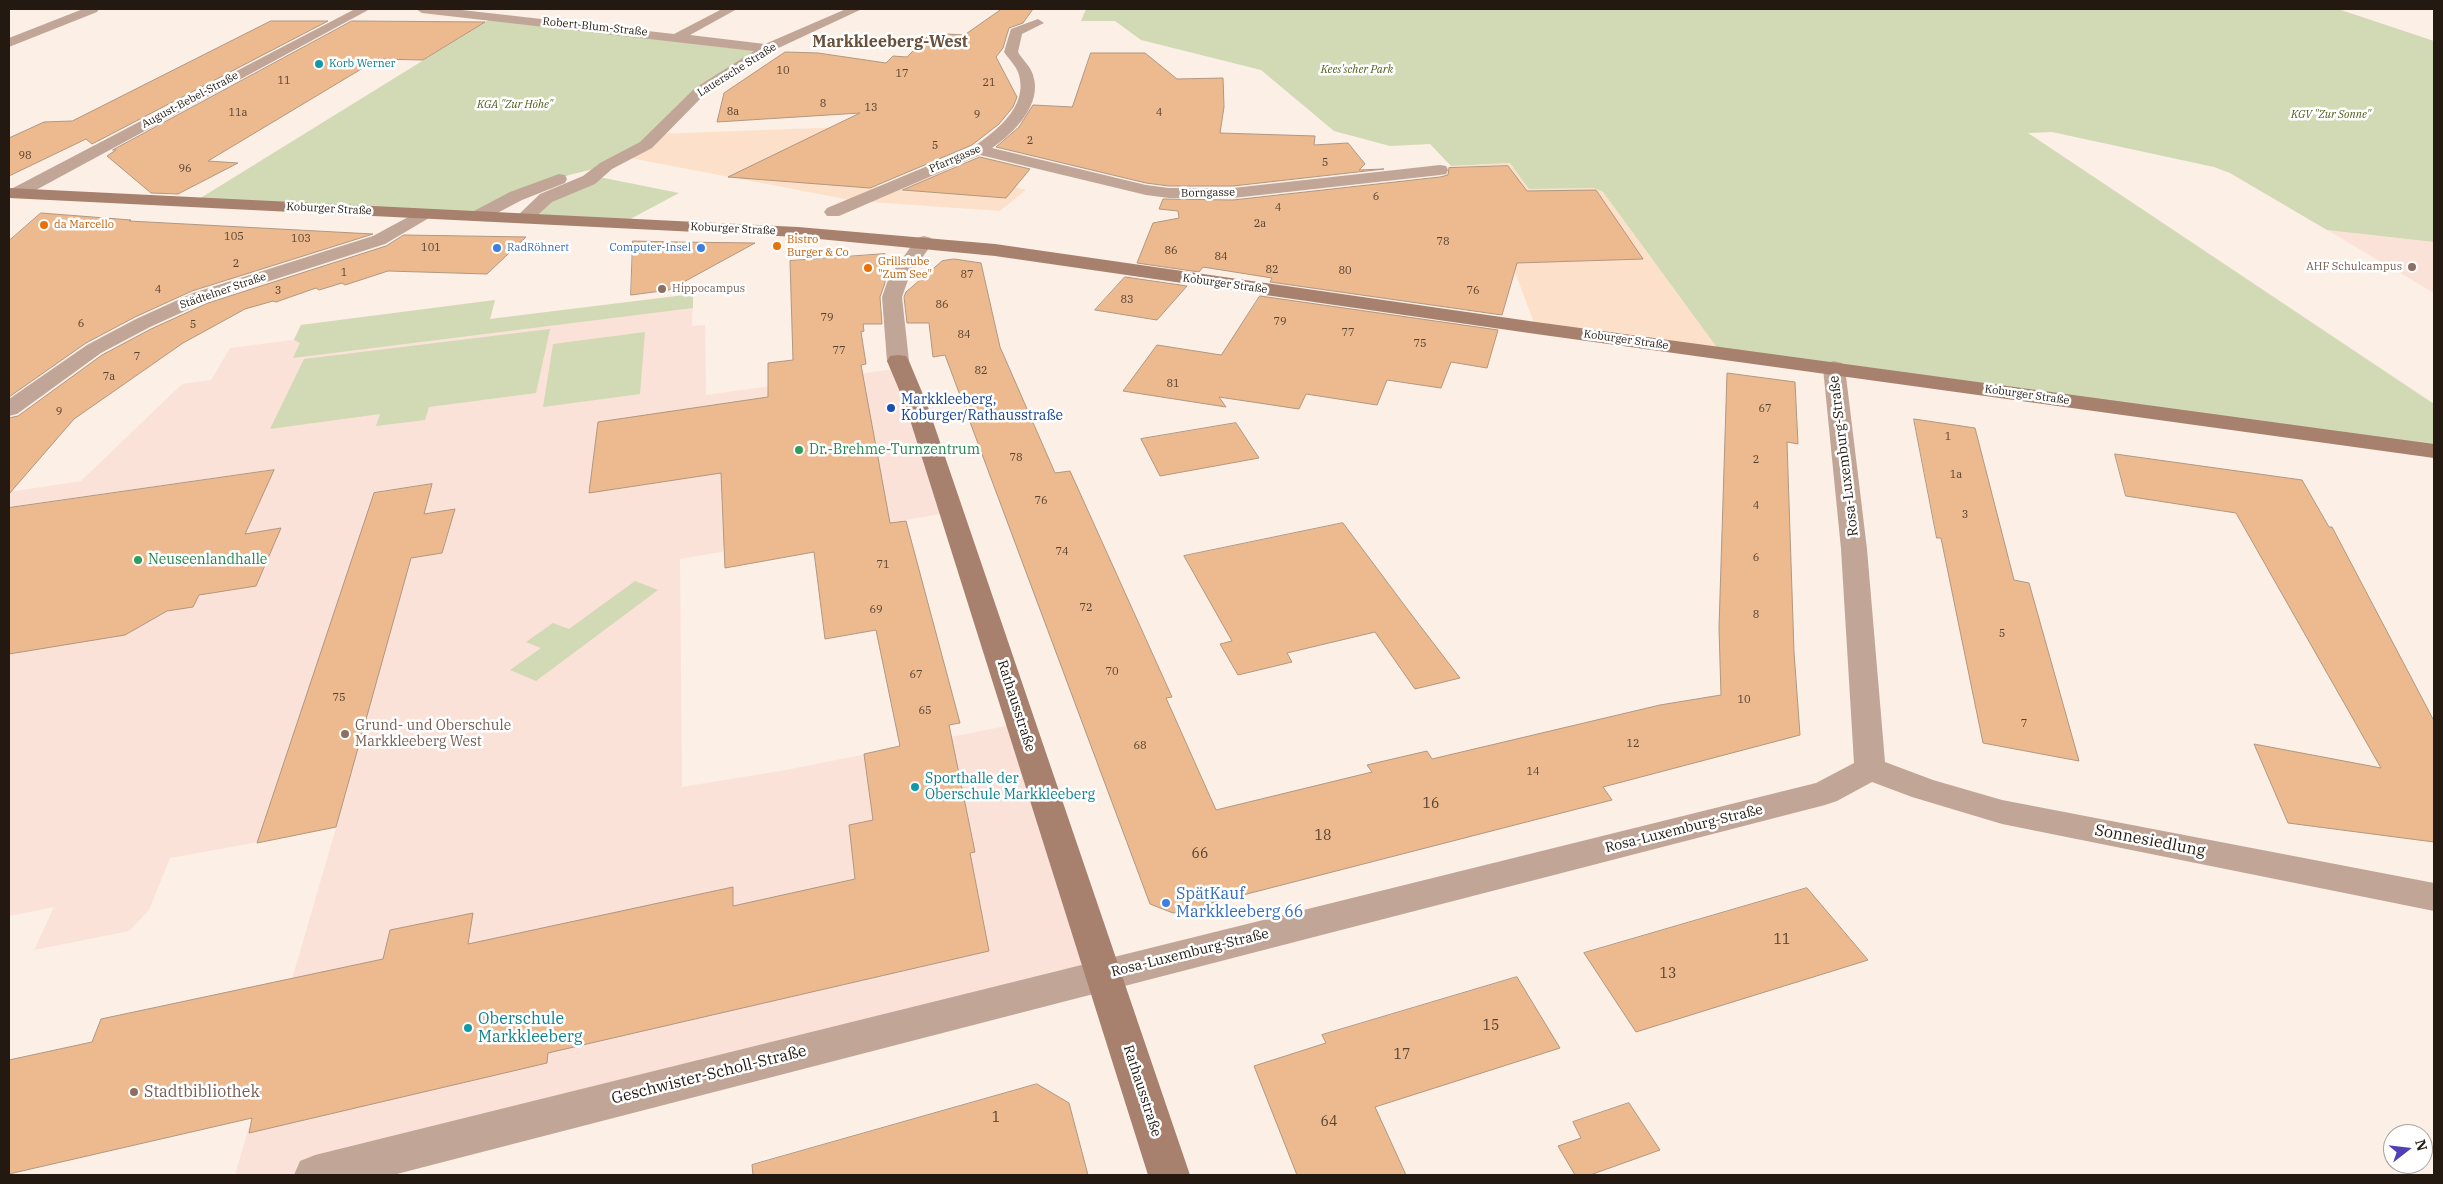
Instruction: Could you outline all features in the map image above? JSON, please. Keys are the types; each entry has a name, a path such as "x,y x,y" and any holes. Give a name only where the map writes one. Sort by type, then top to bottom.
{"main road":[{"name":"Koburger Straße","path":"19,194 798,232 924,242 995,250 2434,451"},
{"name":"Rathausstraße","path":"898,361 910,384 1169,1175"}],"street":[{"path":"9,43 93,9"},
{"name":"August-Bebel-Straße","path":"9,211 19,194 364,9"},
{"name":"Robert-Blum-Straße","path":"422,9 487,12 767,48"},
{"path":"677,37 731,9"},
{"name":"Lauersche Straße","path":"523,219 546,198 589,180 606,166 646,144 700,91 767,48 856,9"},
{"name":"Pfarrgasse","path":"833,212 883,189 979,150 1000,136 1020,112 1028,94 1026,74 1011,52 1016,32 1038,23"},
{"name":"Borngasse","path":"979,150 1146,190 1169,193 1233,192 1440,170"},
{"name":"Lauersche Straße","path":"478,216 516,196 569,175 606,166"},
{"name":"Städtelner Straße","path":"9,409 94,349 143,323 200,297 380,240 423,214"},
{"name":"Rathausstraße","path":"898,361 892,297 899,277 924,242"},
{"name":"Rosa-Luxemburg-Straße","path":"1104,974 1825,793 1870,769 1854,549 1834,368"},
{"name":"Sonnesiedlung","path":"1870,769 1924,789 2002,812 2434,897"},
{"name":"Geschwister-Scholl-Straße","path":"315,1175 1104,974"}],"shaded area":[{"path":"873,126 820,160 883,189 937,167 1026,190 1000,211 856,201 625,157 657,134"},
{"path":"1510,163 1530,189 1594,188 1603,192 1721,353 1536,328 1500,232 1440,170 1445,167"},
{"name":"AHF Schulcampus","path":"2327,230 2434,242 2434,293"},
{"name":"Grund- und Oberschule Markkleeberg West","path":"693,294 692,326 705,325 706,395 902,368 952,512 680,559 682,787 786,770 1021,723 1104,974 315,1175 235,1175 336,828 170,858 149,910 129,931 34,950 54,907 9,916 9,492 81,481 182,384 211,380 230,348 293,340 301,325 495,300 490,319"}],"green space":[{"path":"1086,9 2338,9 2434,41 2434,242 2327,230 2230,173 2214,167 2052,132 2028,133 2434,404 2434,451 1721,353 1603,192 1594,188 1529,189 1510,163 1451,166 1430,144 1390,146 1334,131 1261,70 1141,40 1115,21 1081,21"},
{"name":"KGA \"Zur Höhe\"","path":"495,16 767,48 700,91 654,137 606,166 569,175 516,196 478,216 194,202"},
{"path":"594,176 679,193 621,224 523,219"},
{"path":"693,294 693,308 293,358 300,343 294,340 301,325 495,300 490,319"},
{"path":"550,329 536,393 429,407 425,420 376,426 380,414 270,429 304,359"},
{"path":"645,332 640,394 543,407 553,344"},
{"path":"635,581 658,590 536,681 510,670 541,648 526,642 553,623 569,629"}],"building":[{"path":"1002,9 1033,9 1023,23 1009,28 1003,48 996,57 1017,97 1013,107 999,124 972,145 870,188 728,177 860,113 717,122 724,93 785,52 818,53 886,63 893,56 907,57 931,33 964,35"},
{"path":"271,21 328,21 92,144 86,139 9,176 9,138 44,122 72,121"},
{"path":"352,21 485,22 423,60 378,59 208,161 238,163 178,194 151,193 107,156 116,150 113,150"},
{"path":"1091,53 1145,53 1177,79 1223,78 1224,107 1220,133 1315,136 1314,145 1348,143 1365,164 1359,170 1384,169 1233,186 1169,186 1146,183 996,147 1019,127 1033,105 1072,107"},
{"path":"980,157 1030,169 1006,198 903,190"},
{"path":"1508,166 1527,191 1596,190 1643,259 1517,263 1502,315 1270,282 1272,278 1203,267 1199,272 1137,263 1153,223 1179,218 1178,211 1159,209 1163,199 1233,200 1440,177 1448,175 1449,168"},
{"path":"41,213 131,220 129,221 373,234 192,291 135,317 86,343 9,397 9,241"},
{"path":"404,235 526,237 487,274 388,271 345,285 342,283 319,290 316,288 276,302 273,301 245,309 183,343 74,419 9,494 9,418 18,416 102,355 151,329 208,303 386,246"},
{"path":"633,241 755,243 669,290 631,295"},
{"path":"885,254 885,283 880,297 882,324 863,324 864,331 861,332 866,364 861,365 890,523 906,521 960,723 949,725 975,852 970,853 989,951 548,1053 547,1063 249,1133 252,1118 9,1174 9,1060 92,1042 101,1019 383,959 390,930 473,913 468,944 733,887 733,906 855,879 849,825 873,820 864,754 900,746 876,630 825,639 814,552 725,568 721,473 589,493 598,422 768,397 768,363 793,360 790,261"},
{"path":"954,259 981,263 1000,347 1055,473 1070,471 1172,697 1166,698 1216,810 1372,772 1367,765 1427,751 1432,759 1660,705 1721,695 1719,628 1727,373 1795,382 1798,444 1787,442 1794,652 1800,735 1603,787 1612,800 1173,913 1150,904 945,355 933,357 929,323 907,323 904,297 906,292 942,261"},
{"path":"1125,277 1187,286 1157,320 1095,310"},
{"path":"1260,296 1498,330 1487,368 1451,362 1441,388 1387,380 1377,405 1306,394 1299,409 1219,397 1226,407 1123,391 1157,345 1221,355"},
{"path":"1914,419 1975,428 2014,580 2029,583 2079,761 1983,743 1941,538 1937,538"},
{"path":"1236,423 1259,458 1160,476 1141,439"},
{"path":"2115,454 2302,480 2329,527 2332,527 2434,721 2434,842 2288,823 2254,744 2381,768 2236,513 2126,496"},
{"name":"Neuseenlandhalle","path":"274,470 245,534 281,528 256,586 199,595 193,607 167,611 125,635 9,654 9,508"},
{"path":"432,484 424,514 455,509 442,553 411,558 336,827 257,843 374,493"},
{"path":"1343,523 1460,678 1415,689 1375,632 1287,653 1292,662 1238,675 1220,644 1232,641 1184,556"},
{"path":"1807,888 1868,960 1636,1032 1584,953"},
{"path":"1517,977 1560,1048 1375,1107 1406,1175 1297,1175 1254,1066 1326,1043 1322,1035"},
{"path":"1037,1084 1069,1103 1088,1175 753,1175 752,1165"},
{"path":"1629,1103 1660,1150 1590,1175 1575,1175 1558,1146 1581,1138 1573,1122"}],"place":[{"name":"Korb Werner","path":"319,64"},
{"name":"da Marcello","path":"44,225"},
{"name":"Bistro Burger & Co","path":"777,246"},
{"name":"RadRöhnert","path":"497,248"},
{"name":"Computer-Insel","path":"701,248"},
{"name":"AHF Schulcampus","path":"2412,267"},
{"name":"Grillstube \"Zum See\"","path":"868,268"},
{"name":"Hippocampus","path":"662,289"},
{"name":"Markkleeberg, Koburger/Rathausstraße","path":"891,408"},
{"name":"Dr.-Brehme-Turnzentrum","path":"799,450"},
{"name":"Neuseenlandhalle","path":"138,560"},
{"name":"Grund- und Oberschule Markkleeberg West","path":"345,734"},
{"name":"Sporthalle der Oberschule Markkleeberg","path":"915,787"},
{"name":"SpätKauf Markkleeberg 66","path":"1166,903"},
{"name":"Oberschule Markkleeberg","path":"468,1028"},
{"name":"Stadtbibliothek","path":"134,1092"}],"district":[{"name":"Markkleeberg-West","path":"890,42"}],"park label":[{"name":"Kees'scher Park","path":"1357,70"},
{"name":"KGV \"Zur Sonne\"","path":"2331,115"}]}
